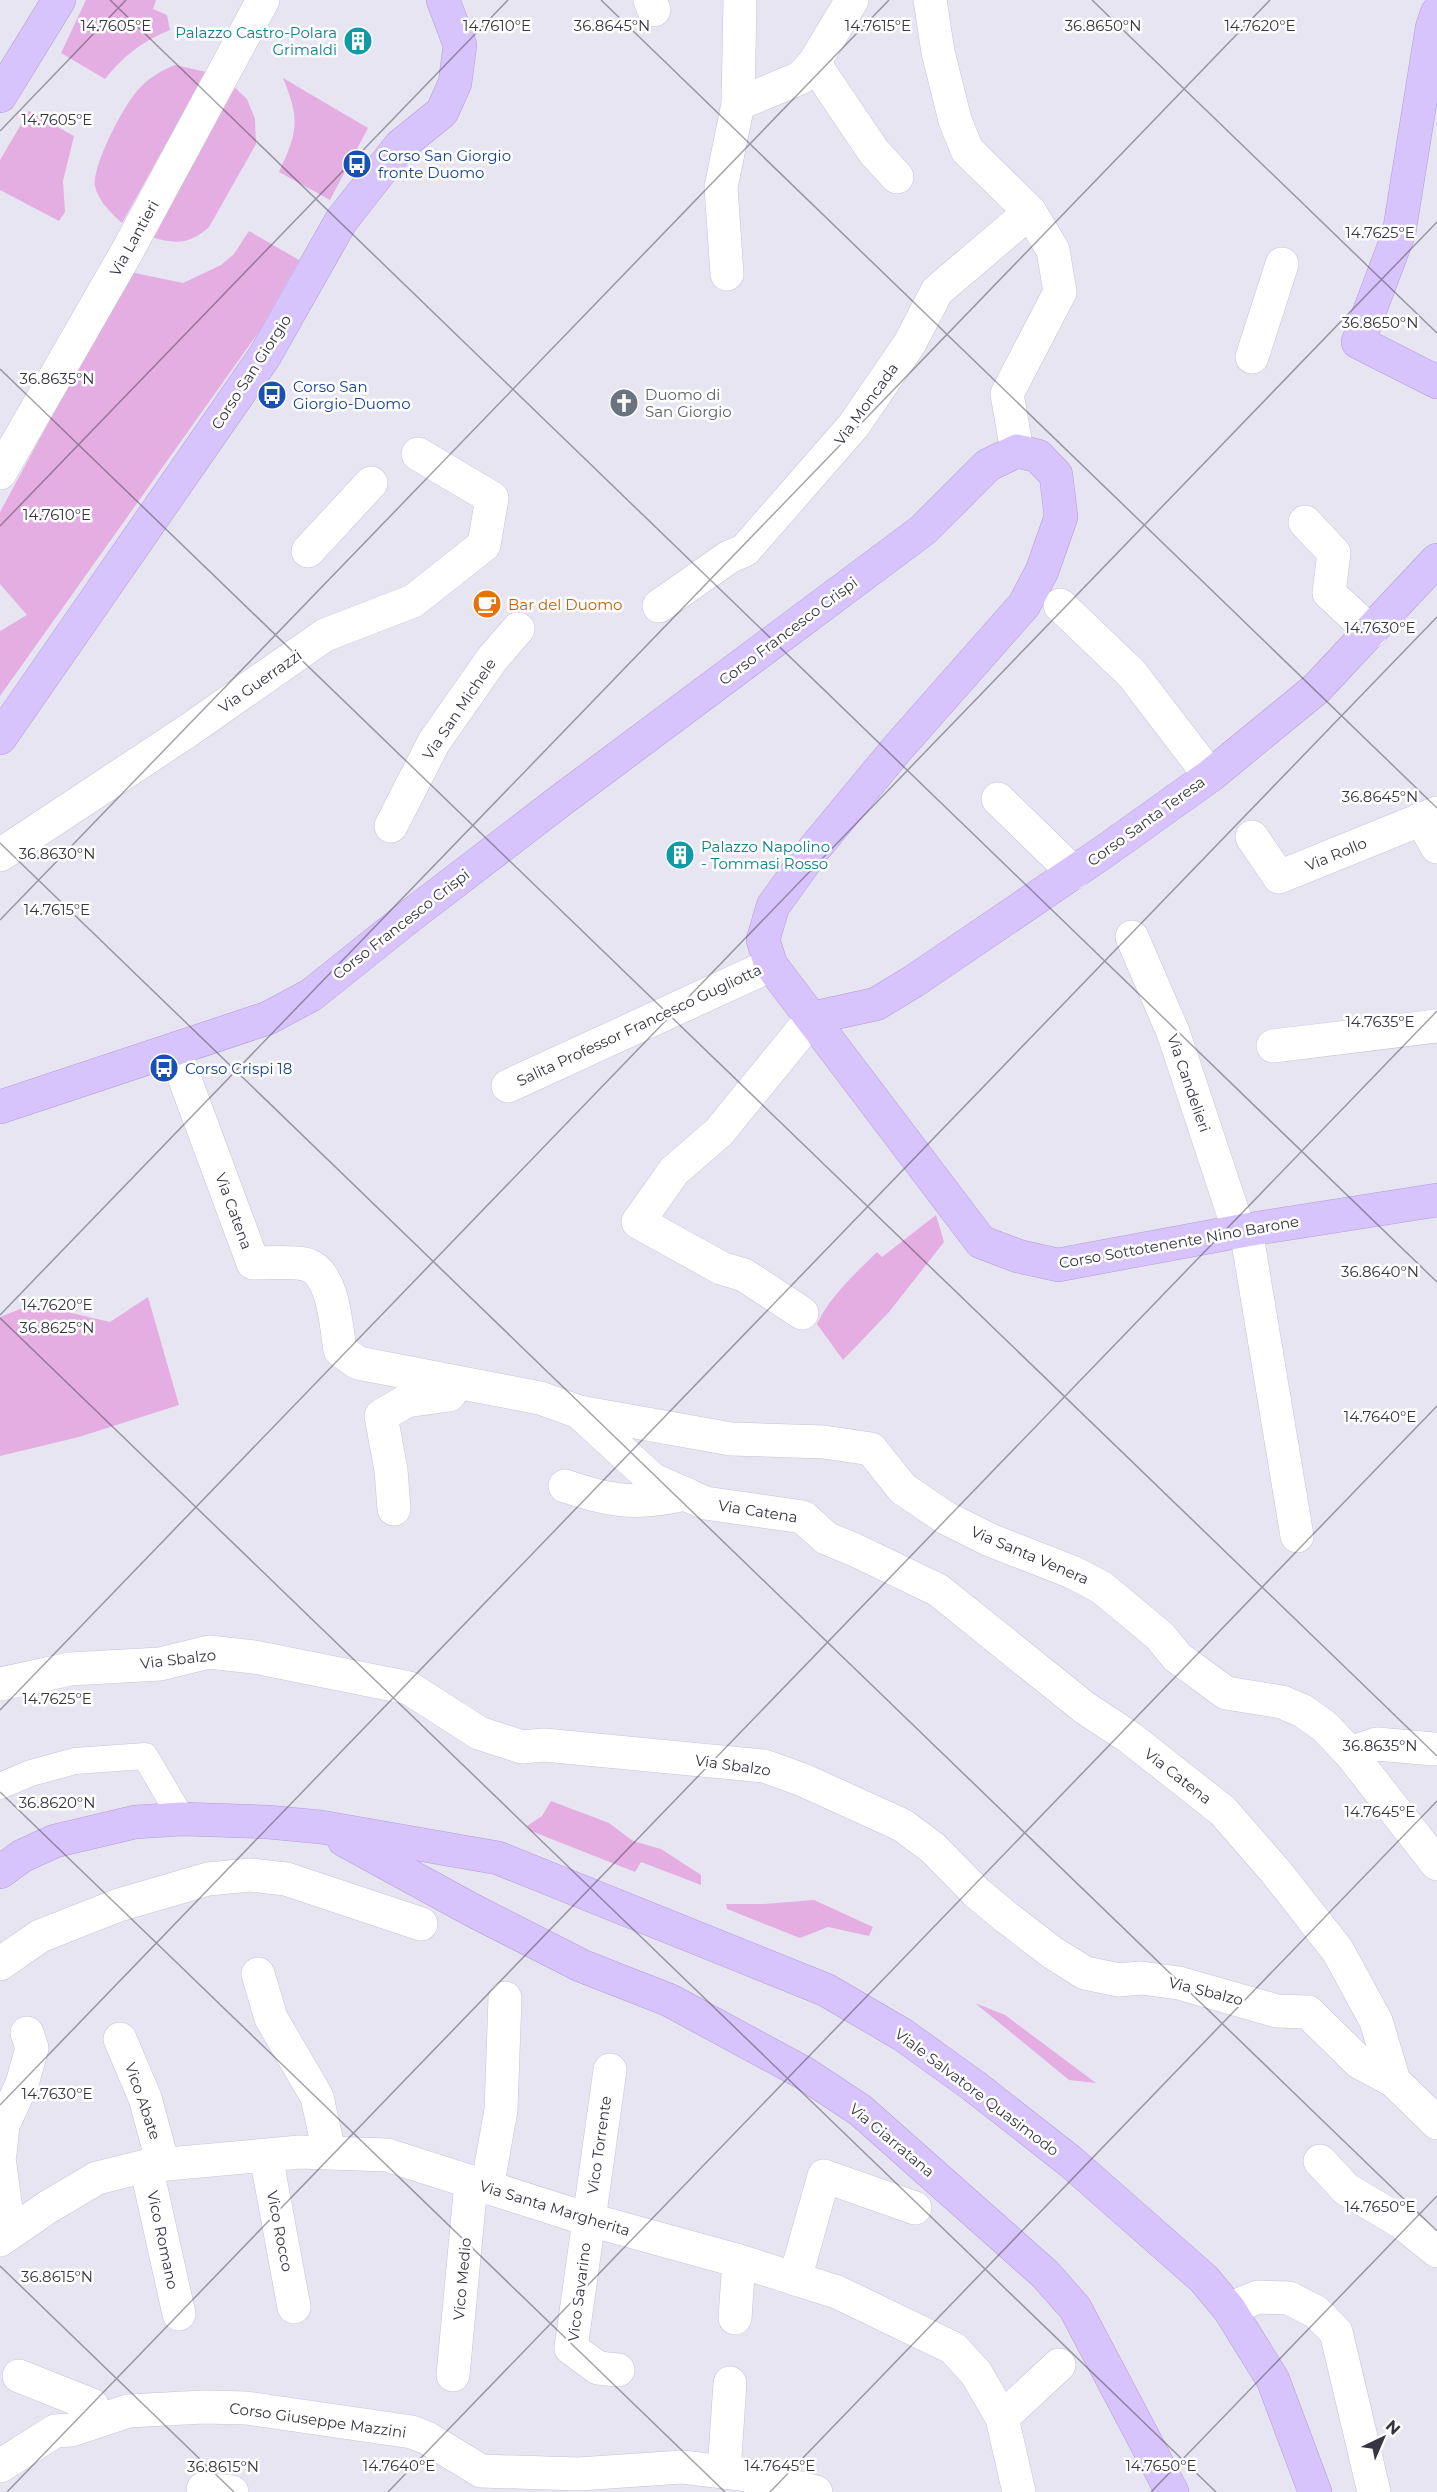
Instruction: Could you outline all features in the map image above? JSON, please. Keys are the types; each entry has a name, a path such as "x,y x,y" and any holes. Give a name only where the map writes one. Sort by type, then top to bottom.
{"street":[{"path":"0,96 59,0"},
{"name":"Via Lantieri","path":"0,473 129,248 263,0"},
{"name":"Corso San Giorgio","path":"0,738 264,357 341,221 400,146 442,112 455,83 460,45 443,0"},
{"path":"727,274 722,187 738,104 741,0"},
{"path":"738,104 800,78 814,63 852,0"},
{"path":"771,965 764,940 773,906 814,849 896,750 1024,605 1042,571 1061,517 1056,475 1038,456 1017,451 1007,394 1060,292 1053,249 1030,212 966,150 955,120 938,52 930,0"},
{"path":"1437,13 1432,28 1398,233 1358,342 1437,382"},
{"path":"814,63 874,152 897,177"},
{"name":"Via Moncada","path":"659,606 729,557 745,550 854,425 910,343 937,291 1030,212"},
{"path":"1252,357 1282,264"},
{"name":"Corso Francesco Crispi","path":"0,1107 268,1018 311,995 560,801 923,530 988,465 1017,451"},
{"name":"Via Guerrazzi","path":"0,855 325,635 413,601 484,545 492,498 418,454"},
{"path":"308,551 371,483"},
{"path":"1305,522 1334,554 1329,593 1371,632"},
{"name":"Corso Santa Teresa","path":"812,1018 876,1004 914,981 1074,873 1210,776 1316,689 1437,560"},
{"path":"1060,605 1132,674 1210,776"},
{"name":"Via San Michele","path":"391,825 434,742 492,659 518,629"},
{"path":"998,799 1074,873"},
{"path":"1429,816 1437,847"},
{"name":"Via Rollo","path":"1252,837 1279,877 1429,816"},
{"name":"Via Candelieri","path":"1132,937 1173,1032 1242,1230 1297,1536"},
{"name":"Corso Sottotenente Nino Barone","path":"771,965 981,1242 1018,1256 1058,1264 1242,1230 1437,1200"},
{"name":"Salita Professor Francesco Gugliotta","path":"508,1086 771,965"},
{"path":"802,1313 744,1275 721,1268 639,1222 674,1171 719,1132 812,1018"},
{"path":"1273,1046 1437,1026"},
{"name":"Via Catena","path":"174,1050 253,1263 307,1264 325,1278 334,1308 340,1350 358,1363 540,1398 579,1412 652,1479 705,1503 803,1517 826,1538 938,1590 1085,1708 1129,1737 1215,1804 1276,1872 1338,1951 1376,2021 1394,2081 1437,2124"},
{"path":"394,1509 381,1416 406,1401 449,1395 459,1383"},
{"name":"Via Santa Venera","path":"579,1412 731,1439 824,1442 871,1449 903,1489 946,1518 990,1540 1072,1572 1101,1587 1161,1636 1177,1657 1226,1693 1282,1702 1303,1711 1324,1726 1350,1753 1437,1864"},
{"path":"565,1486 602,1498 652,1502 686,1494"},
{"name":"Via Sbalzo","path":"0,1684 70,1669 160,1664 209,1652 220,1653 254,1657 409,1688 479,1733 522,1748 544,1745 764,1766 803,1780 902,1825 933,1848 977,1893 1006,1917 1053,1953 1085,1973 1119,1980 1141,1978 1179,1983 1277,2011 1308,2012 1359,2062 1394,2081"},
{"path":"1350,1753 1377,1743 1434,1749"},
{"name":"Viale Salvatore Quasimodo","path":"0,1872 22,1856 55,1841 135,1822 182,1819 268,1822 321,1827 498,1858 826,1990 903,2034 974,2086 1071,2162 1204,2279 1229,2309 1273,2380 1315,2492"},
{"name":"Via Giarratana","path":"321,1827 582,1966 669,2000 804,2073 860,2110 1045,2274 1075,2308 1172,2492"},
{"path":"0,1964 40,1936 119,1905 208,1879 250,1875 286,1880 421,1924"},
{"path":"258,1974 271,2018 317,2097 329,2152"},
{"name":"Vico Medio","path":"453,2375 479,2185 501,2110 505,1998"},
{"path":"0,2154 3,2125 22,2084 32,2048 27,2033"},
{"name":"Vico Abate","path":"120,2039 145,2098 154,2165"},
{"name":"Vico Torrente","path":"587,2219 610,2070"},
{"name":"Via Santa Margherita","path":"5,2236 97,2178 154,2165 300,2152 387,2154 587,2219 739,2261 837,2292 952,2348 976,2373 1002,2418 1019,2492"},
{"name":"Vico Rocco","path":"266,2156 294,2307"},
{"path":"1320,2161 1346,2189 1401,2222 1437,2251"},
{"path":"0,2164 5,2236"},
{"name":"Vico Romano","path":"154,2165 179,2314"},
{"path":"795,2279 824,2176 915,2208"},
{"name":"Vico Savarino","path":"587,2219 571,2348 598,2368 618,2370"},
{"path":"735,2318 739,2261"},
{"path":"1229,2309 1258,2297 1288,2298 1317,2312 1336,2332 1374,2492"},
{"path":"1002,2418 1059,2365"},
{"path":"19,2376 92,2405"},
{"path":"730,2383 735,2476"},
{"name":"Corso Giuseppe Mazzini","path":"0,2466 56,2431 71,2430 128,2411 203,2407 246,2408 412,2432 428,2438 475,2482 579,2474 652,2481 681,2467 816,2492"}],"lane":[{"path":"0,1786 31,1773 75,1761 145,1756 182,1819"}],"shaded area":[{"path":"86,0 156,0 153,9 167,15 170,30 134,50 105,79 61,53"},
{"path":"175,65 206,72 122,223 99,197 95,186 98,165 117,123 137,91 154,75"},
{"path":"283,78 368,128 330,200 279,172 290,146 294,125 292,104"},
{"path":"233,86 247,99 255,119 256,144 209,227 188,240 175,242 151,237"},
{"path":"29,111 74,136 63,181 65,212 59,221 0,190 0,160"},
{"path":"249,231 299,260 258,333 0,696 0,631 27,615 0,584 0,512 130,272 183,283 221,265 234,254"},
{"path":"936,1215 944,1242 889,1312 843,1360 817,1324 822,1314 844,1286 877,1252 882,1257"},
{"path":"148,1297 179,1405 79,1437 0,1456 0,1317 33,1304 110,1322"},
{"path":"551,1801 609,1823 633,1841 661,1849 701,1875 701,1885 641,1862 635,1872 531,1831 527,1826 542,1816"},
{"path":"814,1900 873,1927 869,1936 828,1927 800,1938 727,1909 726,1904 764,1904"},
{"path":"975,2003 1005,2015 1096,2083 1069,2080"}],"place":[{"name":"Palazzo Castro-Polara Grimaldi","path":"358,41"},
{"name":"Corso San Giorgio fronte Duomo","path":"357,164"},
{"name":"Corso San Giorgio-Duomo","path":"272,395"},
{"name":"Duomo di San Giorgio","path":"624,403"},
{"name":"Bar del Duomo","path":"487,604"},
{"name":"Palazzo Napolino - Tommasi Rosso","path":"680,855"},
{"name":"Corso Crispi 18","path":"164,1068"}]}
